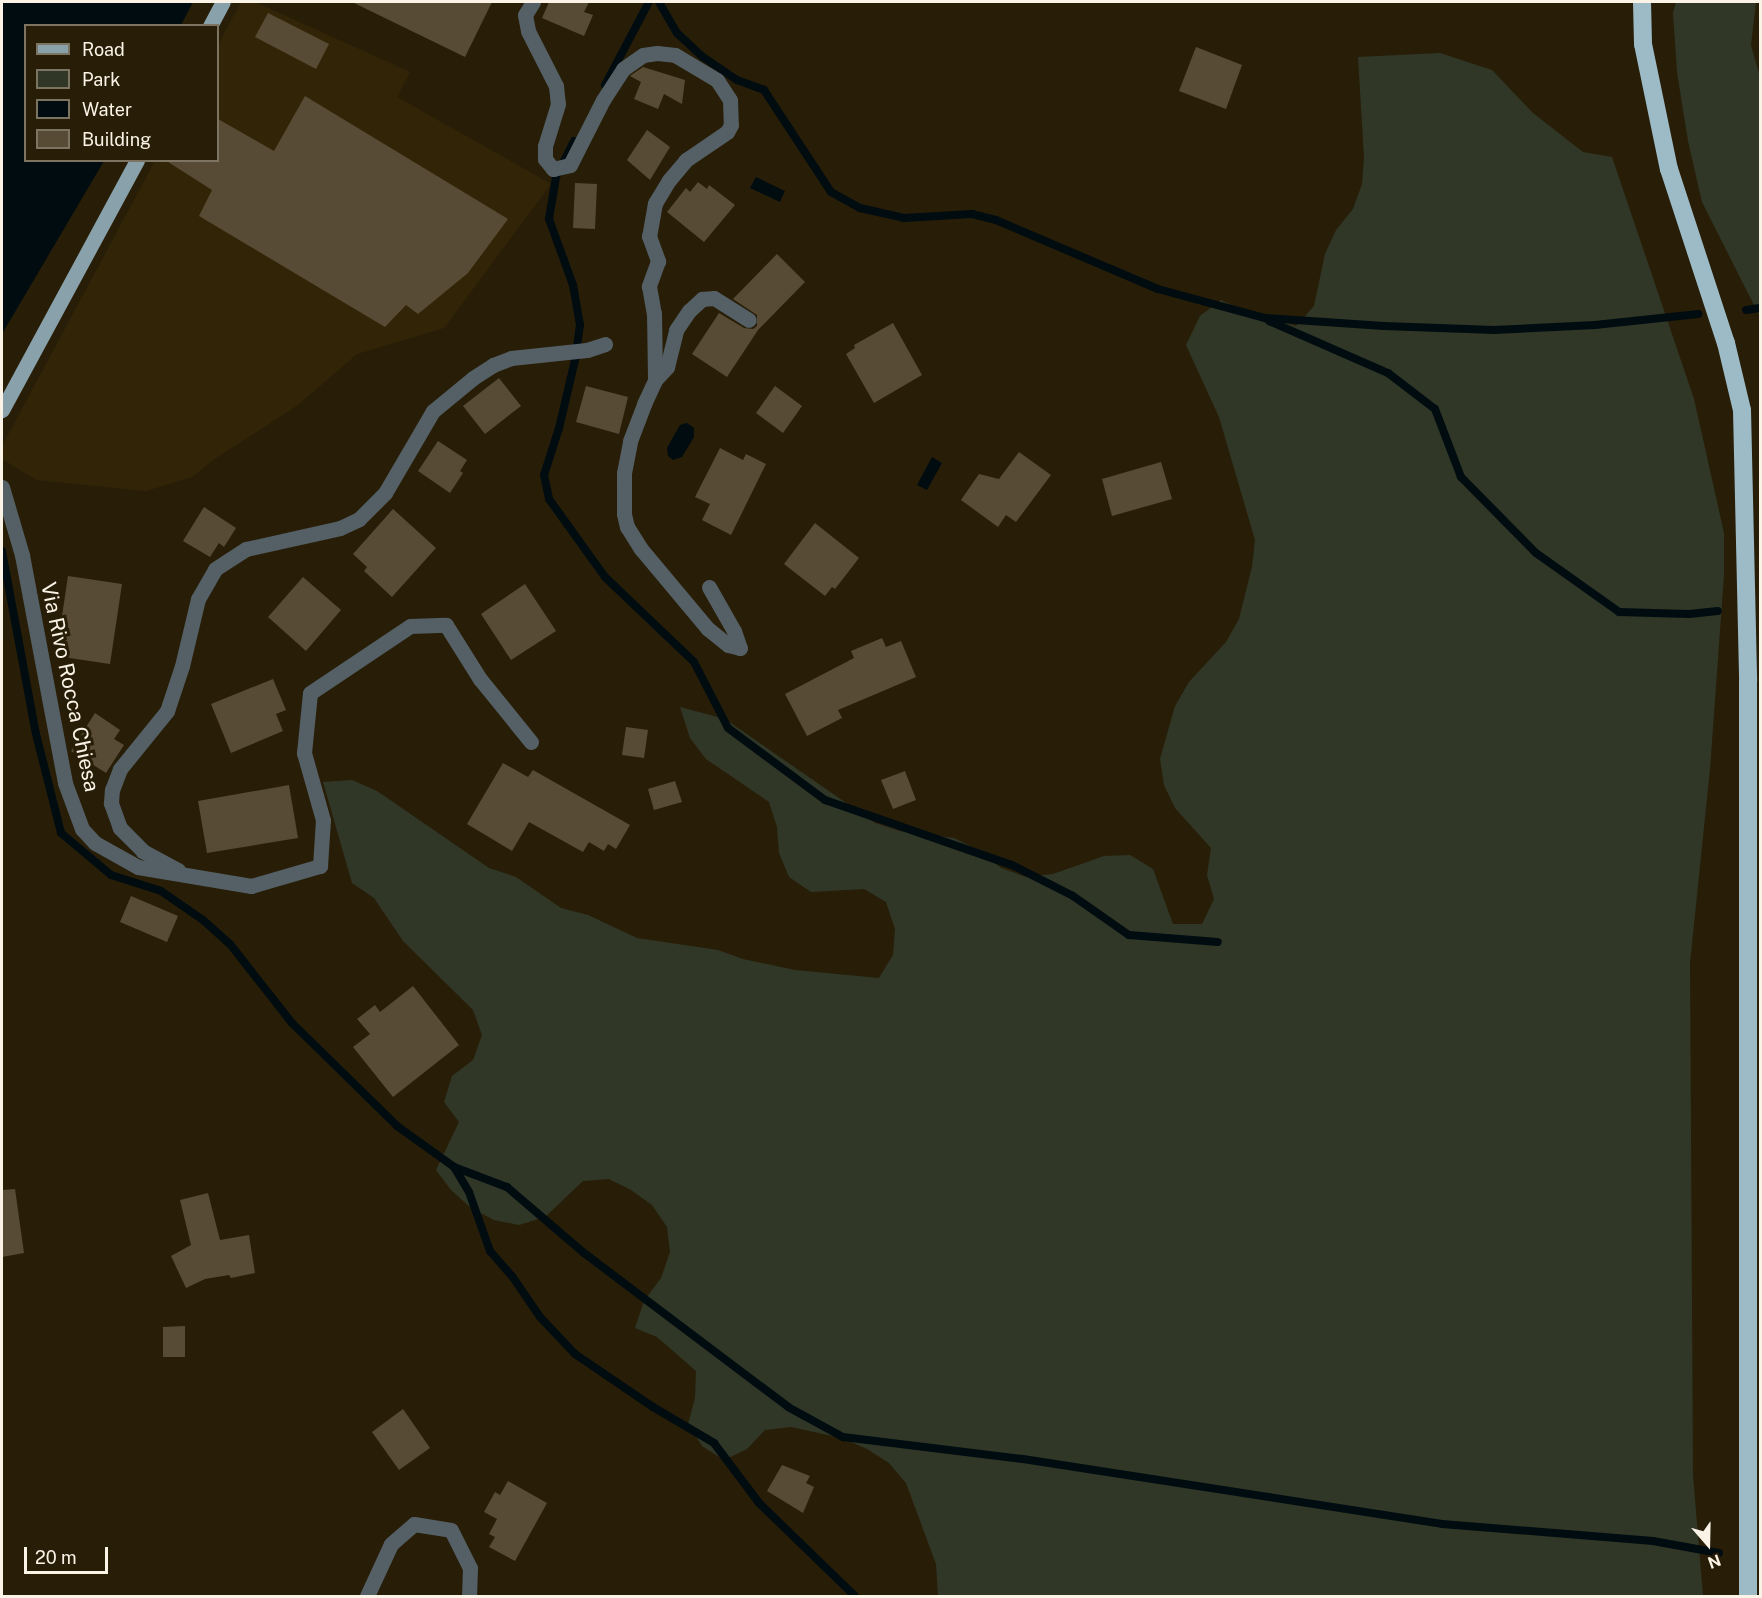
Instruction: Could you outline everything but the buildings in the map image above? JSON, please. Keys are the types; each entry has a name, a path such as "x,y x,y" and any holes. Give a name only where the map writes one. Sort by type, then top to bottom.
{"highway":[{"path":"1642,2 1643,44 1669,169 1726,343 1742,410 1748,681 1748,1596"}],"main road":[{"path":"211,24 223,2"},
{"path":"2,410 135,162"}],"street":[{"path":"532,2 525,15 528,31 556,86 558,104 545,146 545,159 553,169 570,165 603,100 623,69 643,55 657,53 675,56 717,80 730,100 731,125 727,132 686,160 669,180 656,203 649,236 658,261 649,286 654,313 655,380"},
{"path":"709,587 734,631 740,648 728,645 708,629 640,549 627,527 624,514 624,473 630,441 655,380 671,358 676,330 689,311 702,299 714,298 749,320"},
{"path":"531,742 480,679 446,625 410,626 310,693 304,753 323,820 320,866 252,886 184,874 143,851 120,828 111,803 112,790 120,769 167,711 182,666 198,599 215,569 246,549 340,528 359,519 385,493 434,411 473,378 494,365 511,358 587,350 605,344"},
{"name":"Via Rivo Rocca Chiesa","path":"2,487 22,555 65,783 82,829 95,843 138,867 184,874"},
{"path":"367,1596 391,1544 414,1524 451,1530 470,1568 469,1596"}],"shaded area":[{"path":"241,2 255,2 410,72 397,97 551,184 444,328 357,354 298,405 213,460 192,477 146,491 37,480 2,459 2,446 154,162 219,162 219,43"}],"green space":[{"path":"1676,2 1756,2 1751,45 1760,77 1760,317 1702,202 1688,141 1677,72 1673,13"},
{"path":"1440,53 1492,70 1533,113 1583,152 1612,157 1694,399 1724,533 1724,575 1710,769 1690,963 1693,1475 1703,1596 938,1596 936,1564 906,1483 889,1463 867,1449 842,1438 791,1427 765,1430 747,1449 724,1460 702,1446 688,1424 695,1398 696,1371 657,1337 635,1328 644,1301 661,1278 670,1252 667,1227 652,1205 631,1190 609,1179 583,1181 545,1217 519,1225 494,1220 471,1208 451,1190 436,1170 459,1122 444,1102 452,1076 473,1060 482,1035 473,1010 403,941 374,898 352,883 323,782 352,780 377,791 489,868 516,877 561,908 588,915 637,938 718,950 743,959 795,970 879,978 893,955 895,929 886,902 864,889 811,892 789,877 779,853 777,827 769,802 706,759 690,738 680,707 725,719 875,823 900,831 954,838 978,850 1001,868 1026,877 1053,874 1104,856 1130,855 1153,869 1173,924 1202,924 1214,899 1207,875 1211,848 1175,808 1164,785 1160,759 1175,706 1189,682 1226,642 1239,619 1252,567 1255,540 1219,417 1186,345 1200,316 1221,300 1244,311 1296,326 1314,306 1325,254 1336,230 1353,209 1362,184 1364,157 1358,57"}],"water":[{"path":"2,2 193,2 182,24 24,24 24,162 103,162 2,334"},
{"path":"756,177 785,191 780,202 750,188"},
{"path":"687,423 694,428 694,437 682,457 673,460 668,456 667,448 680,425"},
{"path":"932,457 942,463 927,490 917,485"}],"waterway":[{"path":"605,85 649,2"},
{"path":"659,2 677,33 703,57 737,80 764,90 831,192 860,208 904,218 972,214 996,220 1158,289 1265,318 1494,330 1595,325 1698,314"},
{"path":"574,141 556,177 549,219 573,285 580,325 575,360 559,428 544,475 549,499 605,577 694,662 728,728 825,800 1012,865 1073,896 1129,935 1218,942"},
{"path":"1746,310 1760,308"},
{"path":"1269,321 1388,373 1435,409 1461,477 1536,553 1619,612 1689,614 1718,611"},
{"path":"2,551 36,734 61,833 111,875 161,891 203,920 230,944 292,1023 397,1126 454,1167 469,1192 490,1251 512,1276 540,1317 575,1354 653,1407 714,1443 759,1503 855,1596"},
{"path":"454,1167 507,1187 584,1253 788,1407 843,1437 1023,1459 1442,1524 1653,1541 1719,1553"}]}
